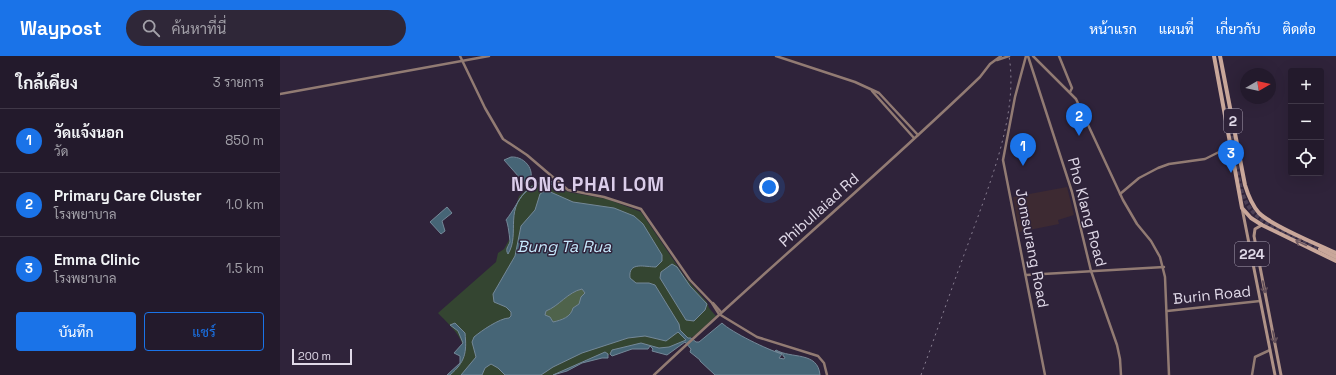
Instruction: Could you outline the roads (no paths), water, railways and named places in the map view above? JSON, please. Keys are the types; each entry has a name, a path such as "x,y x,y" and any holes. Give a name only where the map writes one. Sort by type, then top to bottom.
{"highway":[{"name":"2","path":"1214,56 1242,208"},
{"path":"1214,56 1221,80 1232,136"},
{"name":"2","path":"1220,56 1248,194 1255,207 1270,221 1336,253"},
{"path":"1240,195 1245,202 1248,200 1248,194"},
{"path":"1242,208 1251,218 1267,228 1336,260"},
{"path":"1267,228 1263,223 1265,220 1270,221"},
{"path":"1320,249 1336,257"}],"main road":[{"path":"460,56 497,131 504,138 527,155 568,190 604,197 641,209 690,280 720,313 757,337 818,356 824,363 827,375"},
{"path":"456,63 460,56"},
{"path":"280,94 489,56"},
{"path":"776,56 855,82 879,93 893,106 918,135"},
{"name":"Phibullaiad Rd","path":"997,60 1001,56"},
{"name":"Phibullaiad Rd","path":"654,375 720,313 881,170 976,82 990,64 1009,56"},
{"path":"1033,56 1070,92 1078,103 1120,194 1137,224 1157,250 1164,267 1170,375"},
{"path":"1060,56 1072,88 1070,92"},
{"name":"Pho Klang Road","path":"1026,57 1031,64 1072,192 1091,271 1119,352 1121,375"},
{"name":"Jomsurang Road","path":"1026,57 1025,66 1015,97 1003,160 1045,375"},
{"path":"1025,66 1037,60"},
{"path":"870,89 890,109 914,138"},
{"path":"890,109 893,106"},
{"path":"1120,194 1139,178 1164,165 1205,160 1231,146"},
{"name":"224","path":"1242,208 1275,375"},
{"name":"224","path":"1262,225 1255,229 1254,236 1281,375"},
{"path":"1026,275 1164,267"},
{"path":"1260,301 1266,300"},
{"name":"Burin Road","path":"1167,311 1260,301"},
{"path":"1252,375 1255,357 1270,350"}],"water":[{"path":"511,157 521,159 529,166 531,176 527,186 504,160"},
{"path":"548,178 557,187 547,183 542,183 532,187 523,194 531,187 547,180"},
{"name":"Bung Ta Rua","path":"546,190 573,202 614,208 634,216 643,224 662,255 662,261 656,267 634,267 630,273 630,278 636,283 649,283 655,285 679,324 680,330 688,338 699,342 722,323 750,340 768,349 782,354 779,358 784,359 785,357 783,354 775,351 776,350 782,353 809,359 818,367 820,375 715,375 690,352 691,349 685,342 667,355 652,351 653,349 650,346 648,349 632,349 612,356 610,354 612,350 641,343 659,348 669,347 686,340 678,332 666,341 645,336 628,338 582,353 553,367 541,375 505,375 491,364 485,368 482,375 461,375 476,357 472,342 474,337 491,325 511,316 511,312 506,307 494,302 493,294 515,256 521,226 535,210 540,194","holes":["582,289 585,293 581,297 579,304 573,308 566,318 553,322 550,317 545,315 546,311 551,309 572,293"]},
{"path":"523,195 517,203 512,246 508,254 507,249 510,242 506,220 518,201"},
{"path":"447,207 452,213 442,221 445,231 441,234 430,222"},
{"path":"672,264 677,267 690,286 707,304 705,310 694,321 686,320 660,278 661,272"},
{"path":"455,323 465,333 466,346 464,357 459,366 450,375 447,375 460,363 460,356 454,353 463,343 458,331 450,325"},
{"path":"605,352 608,354 608,358 582,363 567,371 553,375"}],"tunnel":[{"path":"1232,136 1237,170 1243,195 1251,210 1268,224 1320,249"}],"railway":[{"path":"921,375 1000,151 1010,102 1011,79 1009,56"}],"place":[{"name":"Primary Care Cluster","path":"1079,136"},
{"name":"วัดแจ้งนอก","path":"1023,166"},
{"name":"Emma Clinic","path":"1231,173"}],"district":[{"name":"NONG PHAI LOM","path":"588,184"}]}
